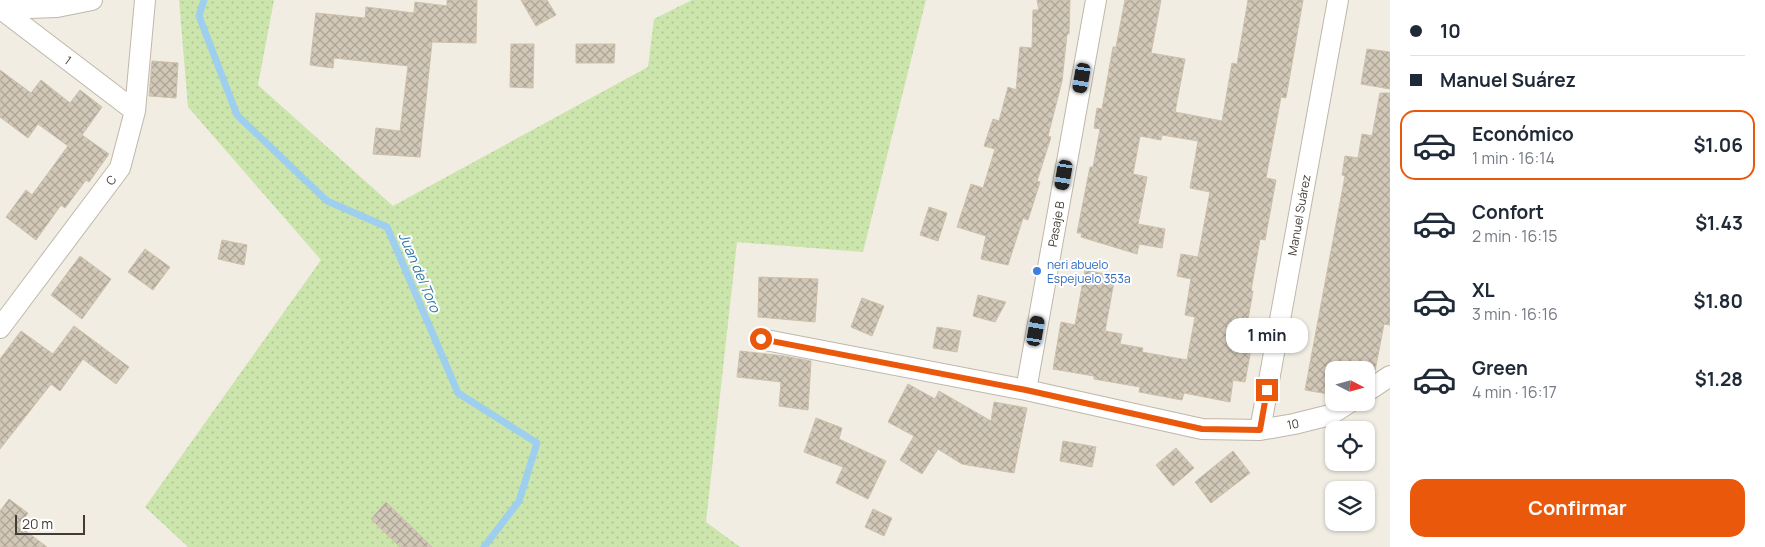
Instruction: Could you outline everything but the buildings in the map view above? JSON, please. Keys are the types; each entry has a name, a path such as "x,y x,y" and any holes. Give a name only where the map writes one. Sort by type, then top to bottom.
{"street":[{"name":"1","path":"0,9 56,7 92,0"},
{"name":"C","path":"0,328 120,168 135,111 145,0"},
{"name":"Pasaje B","path":"1026,390 1096,0"},
{"name":"Manuel Suárez","path":"1260,430 1338,0"},
{"name":"1","path":"0,9 135,111"},
{"name":"10","path":"761,339 1026,390 1202,429 1260,430 1294,424 1330,415 1336,411"},
{"path":"1375,386 1390,376"}],"green space":[{"path":"179,0 274,0 258,85 393,206 648,67 654,19 692,0 926,0 863,252 737,242 706,522 740,547 188,547 145,507 321,260 188,107"}],"waterway":[{"name":"Juan del Toro","path":"204,0 199,16 237,115 327,201 387,227 458,393 537,443 519,501 484,547"}],"place":[{"name":"neri abuelo Espejuelo 353a","path":"1037,271"}],"route":[{"path":"761,339 1026,390 1202,429 1260,430 1267,390"}]}
